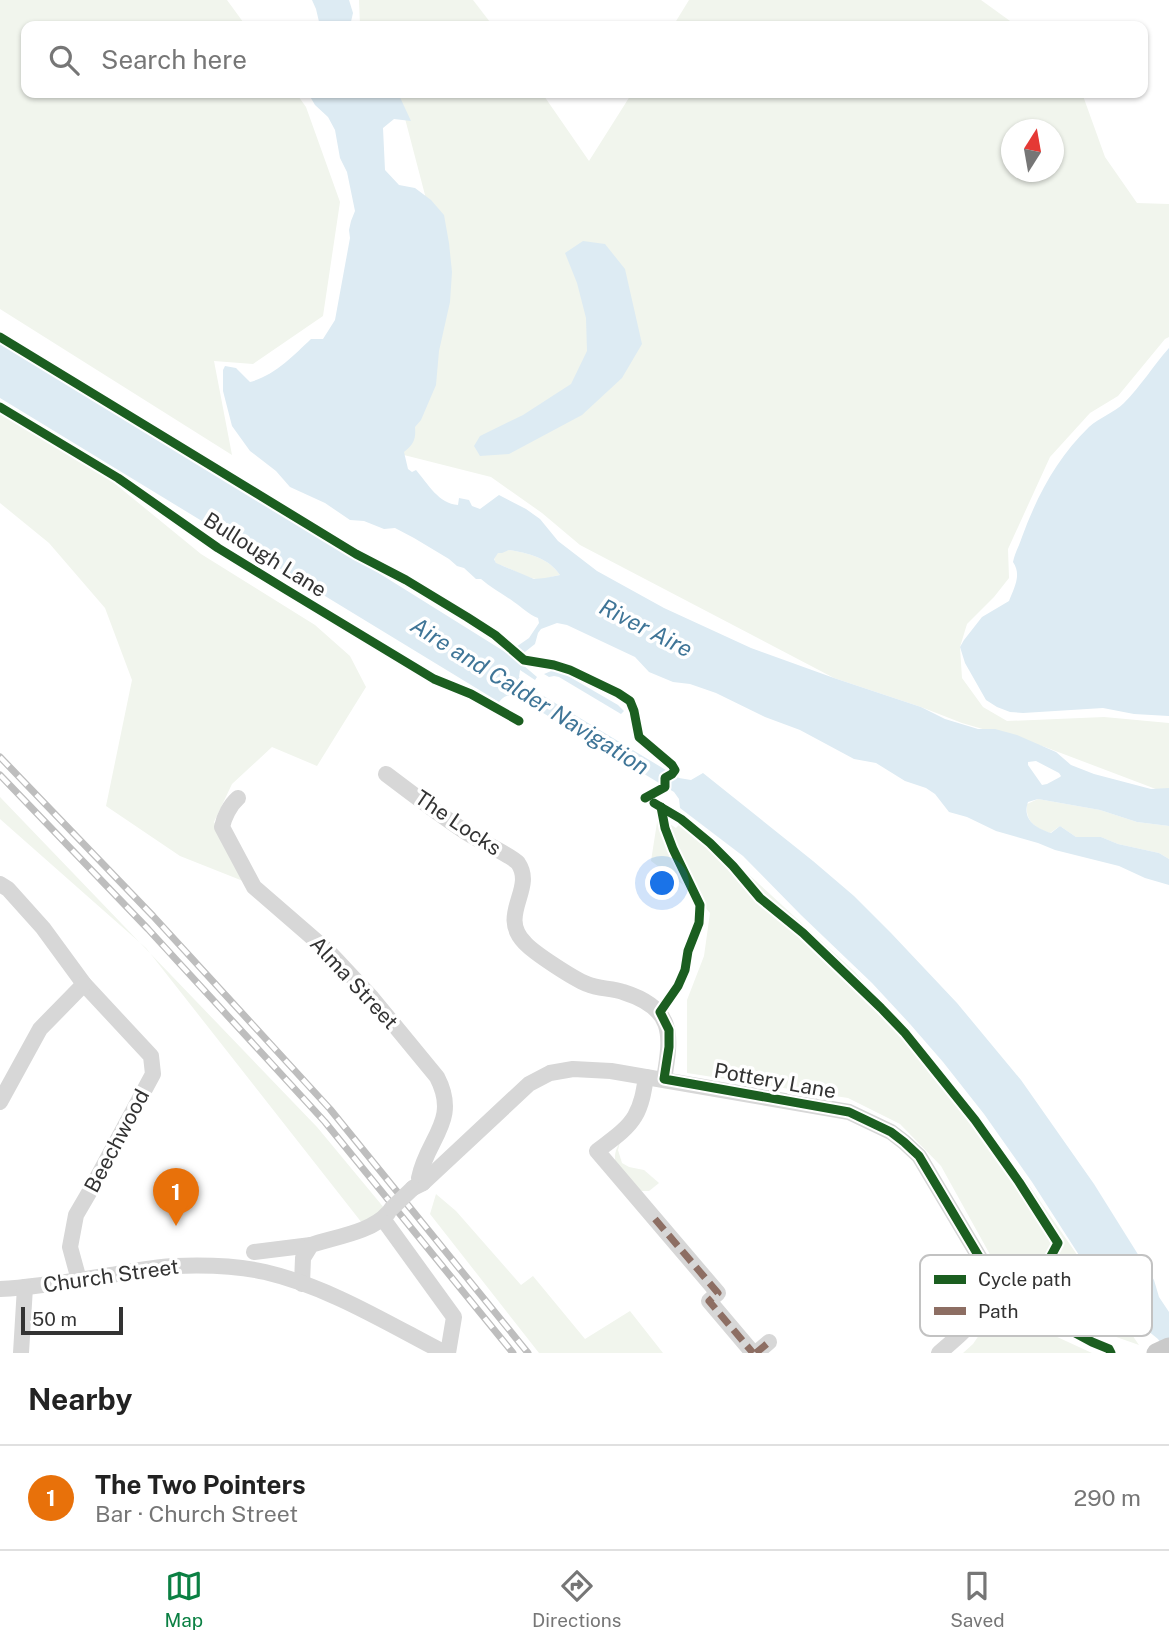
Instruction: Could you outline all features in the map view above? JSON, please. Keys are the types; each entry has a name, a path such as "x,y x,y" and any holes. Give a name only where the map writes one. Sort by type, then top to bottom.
{"main road":[{"path":"1156,1353 1169,1347"}],"street":[{"name":"The Locks","path":"386,774 468,833 517,862 523,876 513,923 517,934 526,945 587,985 622,991 647,1001 660,1012 669,1030 664,1079"},
{"name":"Alma Street","path":"238,798 223,820 222,827 254,887 330,952 381,1009 437,1077 444,1090 445,1116 421,1166 418,1185"},
{"name":"Beechwood","path":"0,884 8,889 43,928 84,984 151,1055 153,1074 76,1214 70,1247 79,1280"},
{"path":"0,1102 40,1029 84,984"},
{"name":"Pottery Lane","path":"382,1218 529,1084 550,1073 573,1069 611,1071 849,1112 891,1132 919,1156 979,1255"},
{"path":"646,1077 643,1097 635,1116 624,1129 597,1151 718,1293 709,1301 754,1353 769,1342"},
{"path":"254,1252 311,1245 382,1218 454,1317 446,1353"},
{"path":"302,1284 303,1258 311,1245"},
{"name":"Church Street","path":"0,1289 79,1280 144,1268 215,1266 264,1272 336,1297 446,1353"},
{"path":"21,1353 25,1287"},
{"path":"939,1353 960,1336"}],"shaded area":[{"path":"0,0 227,0 242,21 21,21 21,98 300,98 306,107 340,202 323,316 253,364 214,361 232,455 0,309"},
{"path":"359,0 473,0 489,21 360,21"},
{"path":"689,0 981,0 1010,21 676,21"},
{"path":"397,98 545,98 589,161 629,98 1084,98 1105,157 1137,203 1169,204 1169,337 1118,396 1090,413 1050,457 1008,549 1009,578 967,624 960,647 962,678 983,707 1007,721 1104,717 1169,723 1169,794 1045,747 962,723 834,678 580,545 542,513 491,477 396,453 433,267 425,195 402,107"},
{"path":"0,406 108,478 201,554 315,625 350,656 366,687 317,766 272,747 232,784 214,822 244,871 243,881 180,856 106,806 132,680 105,608 49,543 0,503"},
{"path":"509,550 544,560 560,575 536,579 496,564 496,554"},
{"path":"0,797 140,942 0,819"},
{"path":"1038,799 1100,810 1137,822 1169,826 1169,859 1159,853 1118,844 1101,837 1076,837 1060,826 1050,833 1045,831 1032,823 1028,815 1027,804"},
{"path":"658,816 676,828 686,817 855,972 966,1101 1025,1179 1077,1255 990,1255 941,1166 900,1124 848,1098 687,1073 687,1000 704,956 710,913 689,889 651,861"},
{"path":"150,953 317,1127 385,1209 362,1223"},
{"path":"620,1142 618,1150 622,1163 644,1170 659,1183 649,1191 638,1191 618,1169 615,1157"},
{"path":"436,1194 456,1211 521,1285 533,1276 585,1339 630,1311 663,1353 539,1353 430,1214"},
{"path":"978,1336 1055,1336 1092,1353 963,1353"},
{"path":"1113,1336 1133,1336 1139,1345"}],"water":[{"path":"312,0 349,0 353,13 351,21 319,21"},
{"path":"311,98 400,98 411,121 394,119 383,128 385,170 399,185 415,188 431,200 444,215 452,272 450,302 439,351 436,385 421,420 415,427 414,441 404,452 408,469 412,472 416,470 445,501 458,505 459,498 469,500 472,506 480,509 499,495 540,519 558,541 597,571 664,608 751,648 921,707 945,719 978,729 995,729 1017,735 1056,752 1071,765 1094,774 1151,789 1169,788 1169,826 1137,822 1100,810 1038,799 1028,802 1027,813 1031,822 1051,833 1060,826 1076,837 1101,837 1118,844 1159,853 1169,859 1169,885 1119,866 1055,850 996,831 967,817 949,812 935,794 905,781 876,763 854,759 800,730 765,717 716,693 690,684 673,682 649,672 635,657 567,625 557,623 541,629 535,644 516,659 537,677 535,680 520,670 519,677 527,686 679,778 691,780 703,773 854,896 957,1003 1021,1080 1094,1184 1138,1255 1079,1255 984,1114 910,1024 743,856 680,808 679,799 674,792 515,696 506,696 499,702 0,398 0,344 510,655 529,638 539,623 538,618 414,538 395,528 384,529 364,521 350,520 325,503 290,487 276,471 250,451 232,426 223,391 225,366 236,368 250,382 259,379 283,364 311,339 323,339 335,320 350,238 349,230 355,211 335,130 328,117","holes":["509,550 531,555 550,564 560,575 534,579 496,563 494,559 498,553","1036,761 1061,776 1042,785 1028,762"]},
{"path":"583,241 605,244 625,269 642,344 622,378 582,415 509,454 480,456 474,446 480,436 523,415 571,384 587,351 586,318 577,283 565,253"},
{"path":"1169,348 1169,716 1134,714 1103,708 1023,713 997,707 986,700 965,663 960,647 982,617 1009,601 1017,577 1013,562 1034,507 1067,452 1089,427 1124,403"},
{"path":"556,669 624,711 621,714 559,677 544,674"},
{"path":"1152,1277 1159,1297 1169,1312 1169,1353 1152,1334"}],"railway":[{"path":"0,757 153,916 330,1109 528,1353"},
{"path":"0,775 148,929 325,1122 513,1353"}],"marked path":[{"path":"529,705 530,696 537,692"},
{"path":"655,1219 718,1293 709,1301 753,1353"},
{"path":"756,1353 769,1342"}],"cycle path":[{"path":"0,337 356,554 467,617 495,635 524,660 570,670 630,701 639,737 675,770 665,778 665,787 645,798"},
{"name":"Bullough Lane","path":"0,407 118,478 218,548 285,589 434,679 471,694 519,721"},
{"path":"654,803 681,819 710,843 760,898 803,933 905,1033 975,1120 1019,1182 1058,1243 1052,1255"},
{"path":"661,807 673,849 700,905 699,923 688,951 685,970 678,986 660,1012 669,1030 664,1079 849,1112 891,1132 919,1156 978,1255"},
{"path":"1081,1336 1109,1349 1111,1353"}],"place":[{"name":"The Two Pointers","path":"176,1226"}],"water label":[{"name":"River Aire","path":"646,628"},
{"name":"Aire and Calder Navigation","path":"530,696"}]}
